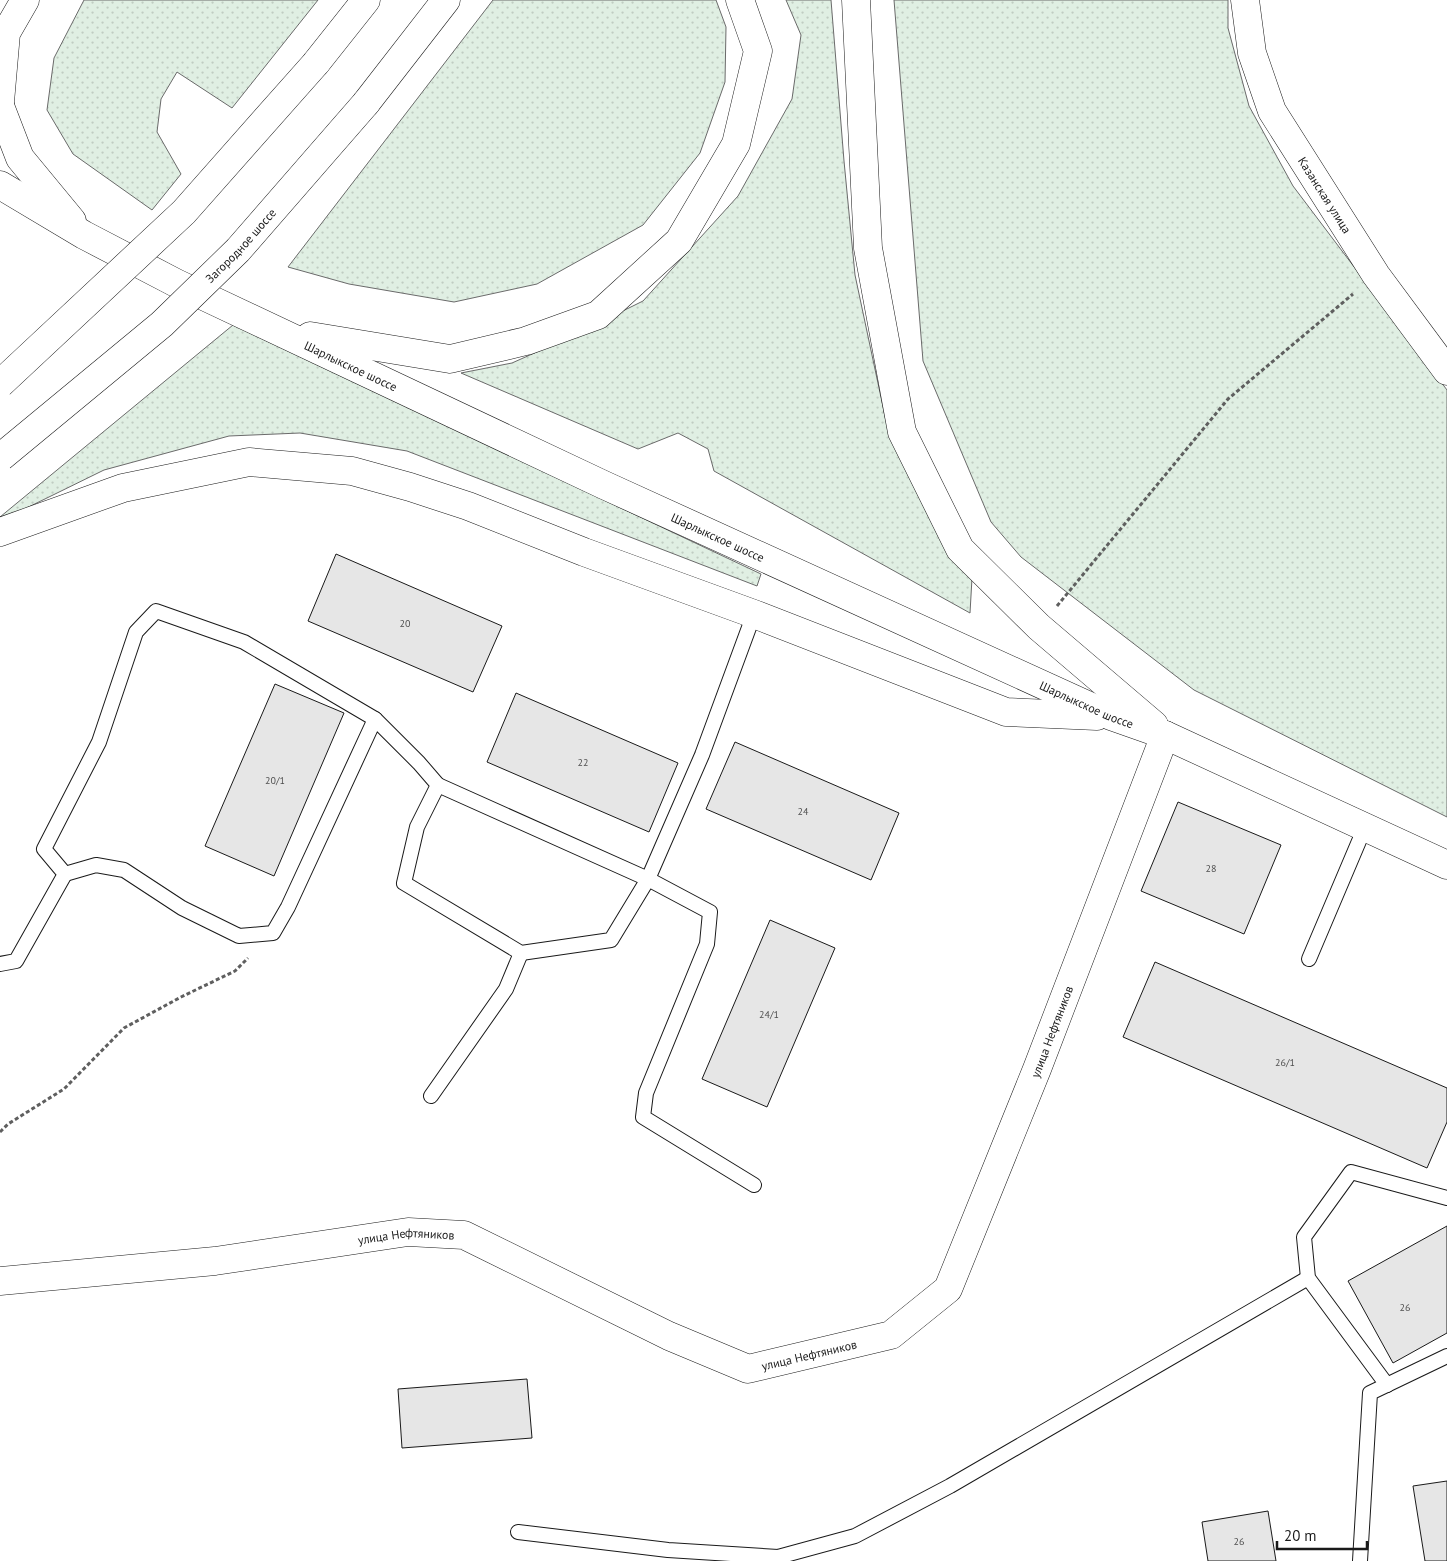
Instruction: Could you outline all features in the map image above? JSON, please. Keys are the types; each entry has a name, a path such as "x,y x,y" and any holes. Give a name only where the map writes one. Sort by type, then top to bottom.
{"main road":[{"path":"0,102 6,33 24,0"},
{"path":"0,384 184,212 316,63 366,0"},
{"name":"Загородное шоссе","path":"0,457 162,324 238,250 366,103 446,0"},
{"path":"271,328 450,359 526,341 598,315 679,241 736,144 758,51 740,0"},
{"path":"856,0 868,248 902,432 960,549 1039,627 1165,734"},
{"name":"Казанская улица","path":"1245,0 1252,53 1272,111 1376,275 1447,371"},
{"path":"0,106 20,158 84,235"},
{"name":"Шарлыкское шоссе","path":"0,185 84,235 176,283 604,485 1111,716 1165,734 1447,866"},
{"path":"0,532 123,488 249,462 352,471 468,506 1006,712 1111,716"},
{"name":"улица Нефтяников","path":"0,1281 215,1261 408,1232 464,1235 669,1336 748,1369 891,1336 948,1289 1037,1069 1165,734"}],"lane":[{"path":"65,874 44,849 99,742 136,632 156,612 244,642 375,720 419,763 438,785 648,879 710,912 707,944 646,1093 643,1117 754,1184"},
{"path":"438,785 418,827 404,883 521,953 611,940 648,879 702,755 754,614"},
{"path":"0,964 16,961 65,874 96,865 124,870 182,908 239,936 273,933 288,907 375,720"},
{"path":"1309,959 1365,827"},
{"path":"431,1096 506,989 521,953"},
{"path":"1387,1385 1308,1278 1304,1237 1351,1172 1447,1198"},
{"path":"518,1532 668,1550 778,1557 855,1536 950,1486 1308,1278"},
{"path":"1360,1561 1370,1393 1447,1356"}],"path":[{"path":"1039,627 1228,399 1376,275"},
{"path":"0,1132 8,1124 64,1089 124,1028 181,997 235,971 273,933"}],"green space":[{"path":"84,0 318,0 232,108 177,72 161,99 157,132 181,174 152,210 73,154 47,110 54,58"},
{"path":"493,0 716,0 726,27 725,82 700,153 643,225 537,284 454,302 349,284 288,267"},
{"path":"786,0 831,0 855,275 886,421 972,578 970,613 714,471 708,449 678,433 638,449 461,373 512,363 643,301 738,196 792,99 801,35"},
{"path":"894,0 1228,0 1228,28 1249,106 1293,186 1447,390 1447,817 1194,690 1021,557 991,522 923,361"},
{"path":"233,325 761,574 757,586 407,451 300,433 229,436 104,470 0,521 0,517"}],"building":[{"path":"336,554 502,626 473,692 308,621"},
{"path":"275,684 344,713 274,876 205,846"},
{"path":"516,693 678,763 649,832 487,762"},
{"path":"735,742 899,813 871,880 706,809"},
{"path":"1178,802 1281,845 1244,934 1141,891"},
{"path":"770,920 835,948 767,1107 702,1079"},
{"path":"1155,962 1447,1088 1447,1122 1427,1168 1123,1037"},
{"path":"1447,1226 1447,1333 1393,1363 1348,1281"},
{"path":"527,1379 532,1438 402,1448 398,1389"},
{"path":"1447,1481 1447,1561 1425,1561 1413,1486"},
{"path":"1268,1511 1276,1561 1208,1561 1202,1522"}]}
